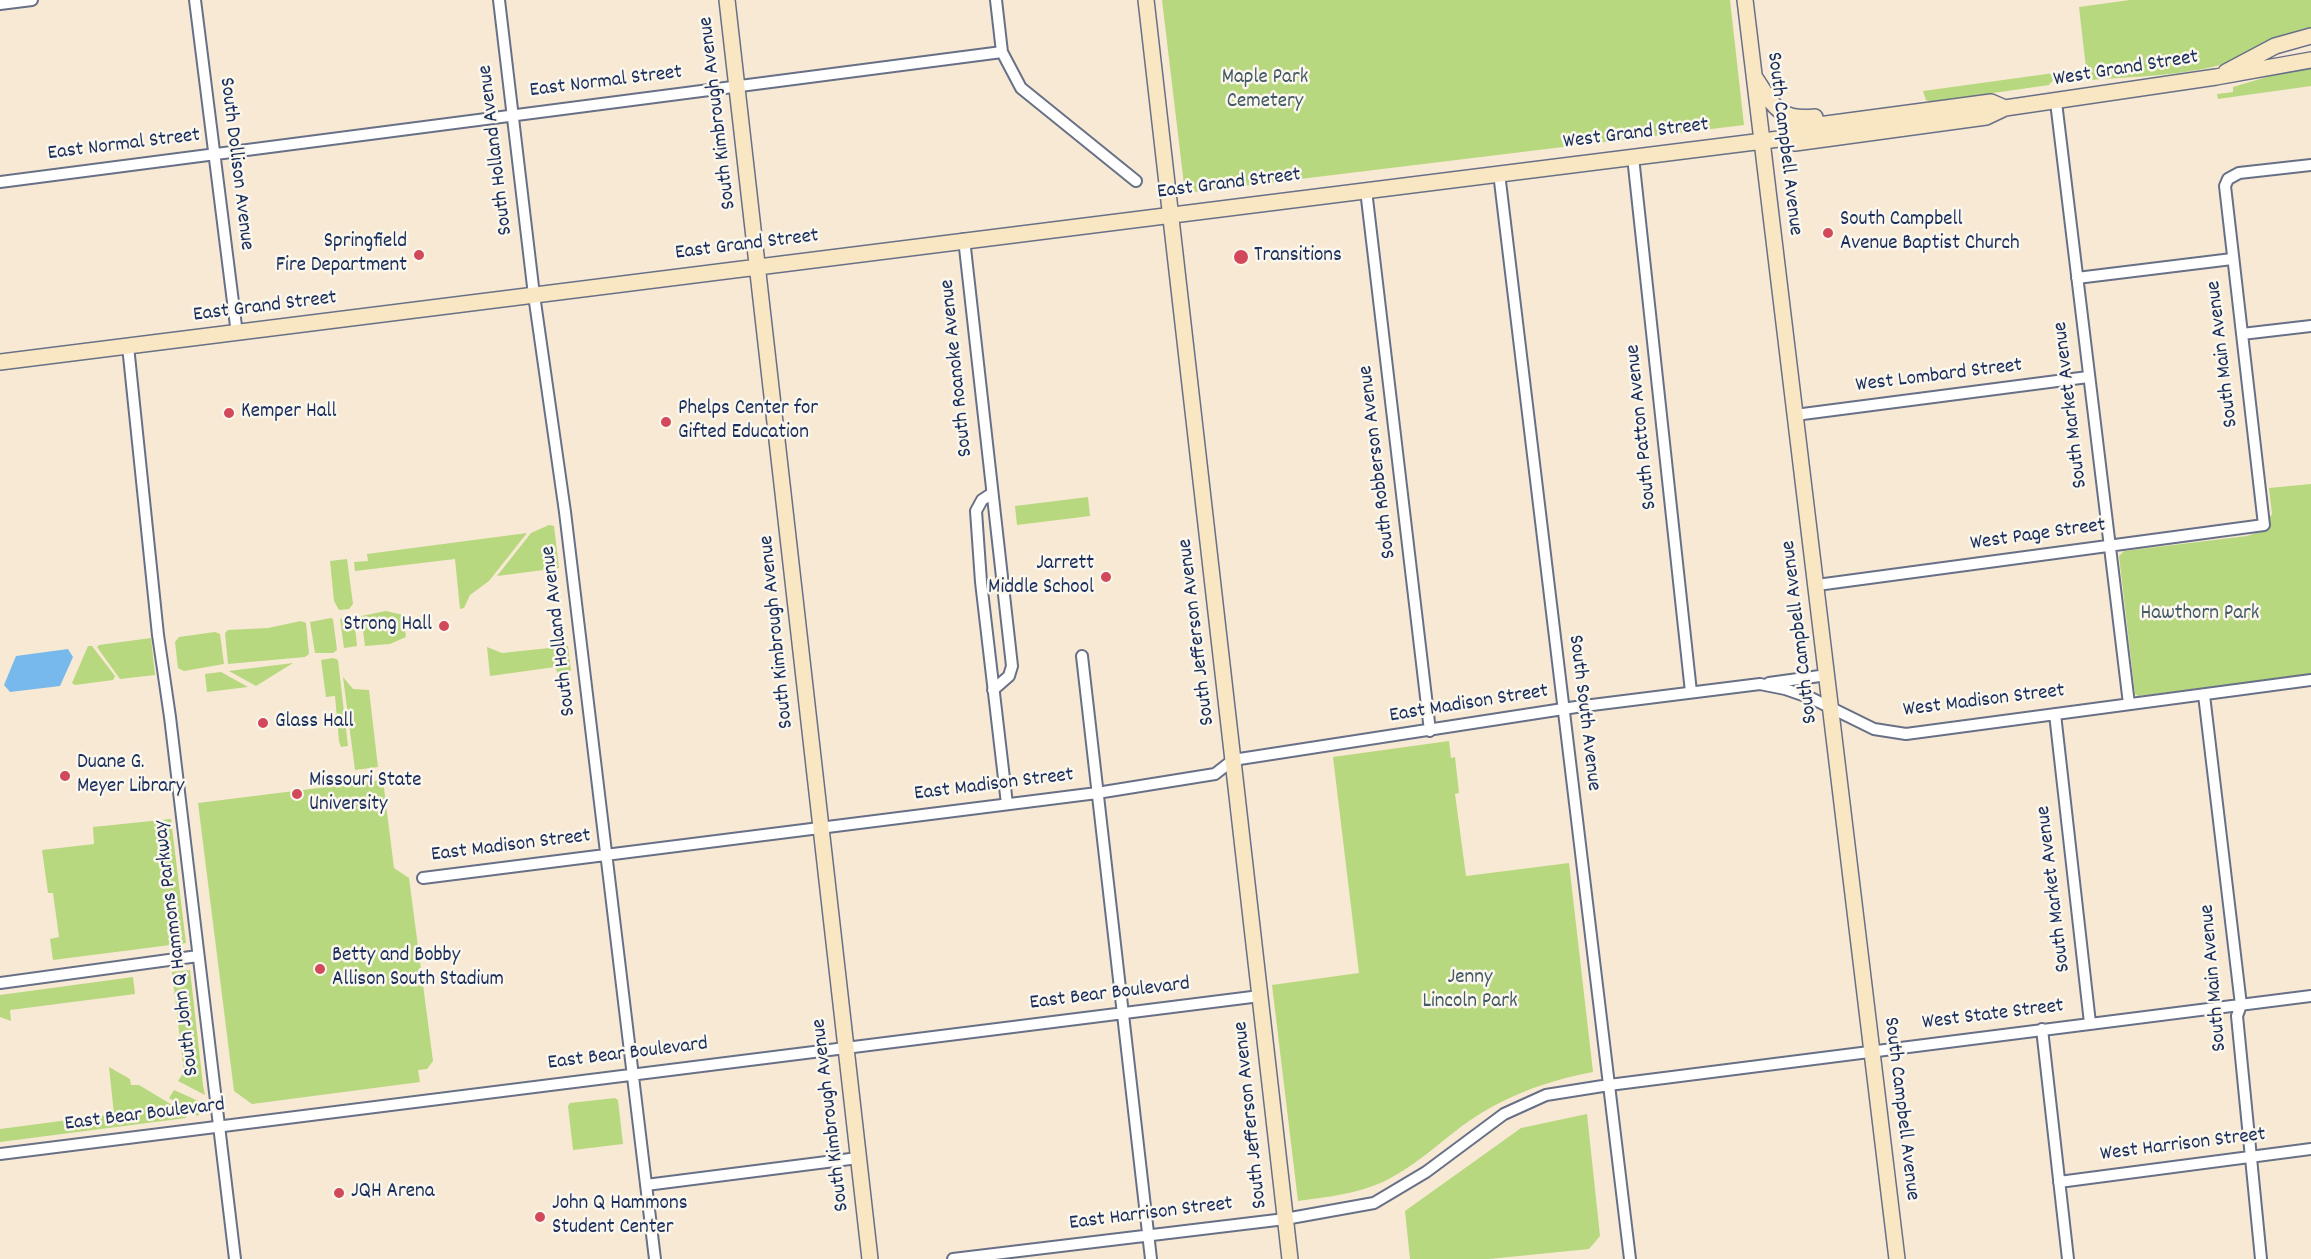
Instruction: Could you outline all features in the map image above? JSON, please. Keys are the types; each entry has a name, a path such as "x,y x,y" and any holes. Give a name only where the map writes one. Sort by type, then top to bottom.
{"main road":[{"name":"South Kimbrough Avenue","path":"727,0 870,1259"},
{"name":"South Jefferson Avenue","path":"1146,0 1290,1259"},
{"name":"South Campbell Avenue","path":"1745,0 1897,1259"},
{"name":"West Grand Street","path":"2216,77 2246,59 2276,46 2311,36"},
{"name":"West Grand Street","path":"1498,173 1779,139 1795,143 1986,117 2005,108 2216,77 2311,60"},
{"path":"1754,76 1773,105 1785,116 1801,119 1843,114 1856,120"},
{"name":"West Grand Street","path":"1779,139 1796,128 1991,102 2005,108"},
{"name":"East Grand Street","path":"0,362 237,334 964,239 1498,173"}],"street":[{"path":"0,4 32,0"},
{"name":"South Dollison Avenue","path":"195,0 237,334"},
{"name":"South Holland Avenue","path":"499,0 534,295 566,512 655,1259"},
{"path":"996,0 1002,52 1021,88 1136,181"},
{"name":"East Normal Street","path":"0,182 1002,52"},
{"name":"South Market Avenue","path":"2056,102 2129,704"},
{"name":"South Patton Avenue","path":"1633,157 1691,692"},
{"name":"South Main Avenue","path":"2264,525 2225,195 2228,179 2239,173 2311,165"},
{"name":"South South Avenue","path":"1498,173 1630,1259"},
{"name":"South Robberson Avenue","path":"1366,189 1430,731"},
{"name":"South Roanoke Avenue","path":"964,239 1012,666 1009,675 993,690"},
{"path":"2077,278 2232,259"},
{"path":"2241,334 2311,326"},
{"name":"South John Q Hammons Parkway","path":"128,346 159,645 170,717 235,1259"},
{"name":"West Lombard Street","path":"1795,415 2088,377"},
{"path":"991,494 982,500 976,511 993,690 1007,804"},
{"name":"West Page Street","path":"1817,585 2264,525"},
{"path":"1082,656 1151,1259"},
{"path":"1760,684 1827,675"},
{"name":"West Madison Street","path":"1562,711 1760,684 1785,688 1874,729 1906,734 2311,680"},
{"name":"South Main Avenue","path":"2204,695 2241,1005 2237,1016 2261,1259"},
{"name":"East Madison Street","path":"423,878 820,826 1097,793 1215,774 1233,760 1562,711"},
{"name":"South Market Avenue","path":"2055,714 2091,1023"},
{"path":"0,983 198,956"},
{"name":"East Bear Boulevard","path":"0,1154 1260,996"},
{"name":"West State Street","path":"1609,1085 2311,996"},
{"path":"2042,1029 2068,1259"},
{"name":"East Harrison Street","path":"952,1259 1285,1219 1374,1203 1426,1172 1504,1114 1546,1095 1609,1085"},
{"name":"West Harrison Street","path":"2059,1182 2311,1149"},
{"path":"646,1185 858,1158"}],"green space":[{"name":"Maple Park Cemetery","path":"1162,0 1730,0 1744,125 1185,193"},
{"path":"2130,0 2311,0 2311,30 2288,36 2233,61 2203,69 2075,81 2070,71 2086,68 2079,7"},
{"path":"2311,64 2311,86 2218,99 2217,94 2233,92 2233,87"},
{"path":"2054,73 2055,78 2049,85 1930,102 1926,100 1923,91"},
{"name":"Hawthorn Park","path":"2311,484 2311,674 2138,696 2135,694 2119,556 2124,551 2247,536 2259,532 2272,514 2269,488"},
{"path":"1088,497 1090,516 1017,525 1015,506"},
{"path":"549,525 554,526 559,568 497,576 531,533"},
{"path":"527,533 489,581 470,595 464,608 460,609 455,559 355,571 354,562 368,561 367,554"},
{"path":"347,559 353,604 349,609 339,610 334,601 330,561"},
{"path":"386,611 403,615 406,637 390,644 365,646 361,616"},
{"path":"354,617 357,646 344,648 340,619"},
{"path":"331,618 337,650 333,653 315,653 310,622"},
{"path":"301,621 306,623 309,654 305,657 228,664 225,633 228,630 268,628"},
{"path":"215,632 220,634 224,664 184,671 178,668 175,642 179,637"},
{"path":"151,638 155,675 120,679 97,647 99,645"},
{"path":"88,646 92,646 115,676 113,680 75,685 72,683"},
{"path":"568,646 571,671 558,674 555,667 490,676 487,647 502,653"},
{"path":"333,658 338,660 348,746 341,747 335,696 326,697 321,660"},
{"path":"293,663 256,686 229,671"},
{"path":"221,672 248,687 207,692 205,674"},
{"path":"343,677 353,689 369,690 378,767 355,770"},
{"name":"Jenny Lincoln Park","path":"1449,741 1451,758 1455,757 1459,793 1455,794 1466,876 1569,863 1593,1072 1541,1085 1508,1099 1477,1116 1414,1163 1383,1182 1352,1192 1298,1201 1272,985 1359,973 1333,757"},
{"name":"Betty and Bobby Allison South Stadium","path":"383,780 394,868 409,878 433,1061 427,1069 418,1070 420,1082 252,1104 234,1091 198,803"},
{"path":"171,819 186,943 53,960 50,939 59,937 53,893 48,893 42,850 94,844 93,827"},
{"path":"190,970 205,1095 178,1081 184,1072 172,972"},
{"path":"133,977 135,994 10,1010 11,1021 0,1017 0,995"},
{"path":"109,1067 130,1079 131,1085 139,1085 187,1114 186,1118 0,1142 0,1129 114,1114"},
{"path":"174,1090 205,1104 198,1116 169,1098"},
{"path":"615,1098 618,1100 623,1144 573,1150 568,1106 570,1103"},
{"path":"1587,1114 1600,1236 1589,1249 1489,1259 1410,1259 1405,1211 1521,1128"}],"water":[{"path":"68,649 73,657 60,686 10,692 4,685 16,656"}],"place":[{"name":"South Campbell Avenue Baptist Church","path":"1828,233"},
{"name":"Springfield Fire Department","path":"419,255"},
{"name":"Transitions","path":"1241,257"},
{"name":"Kemper Hall","path":"229,413"},
{"name":"Phelps Center for Gifted Education","path":"666,422"},
{"name":"Jarrett Middle School","path":"1106,577"},
{"name":"Strong Hall","path":"444,626"},
{"name":"Glass Hall","path":"263,723"},
{"name":"Duane G. Meyer Library","path":"65,776"},
{"name":"Missouri State University","path":"297,794"},
{"name":"Betty and Bobby Allison South Stadium","path":"320,969"},
{"name":"JQH Arena","path":"339,1193"},
{"name":"John Q Hammons Student Center","path":"540,1217"}]}
